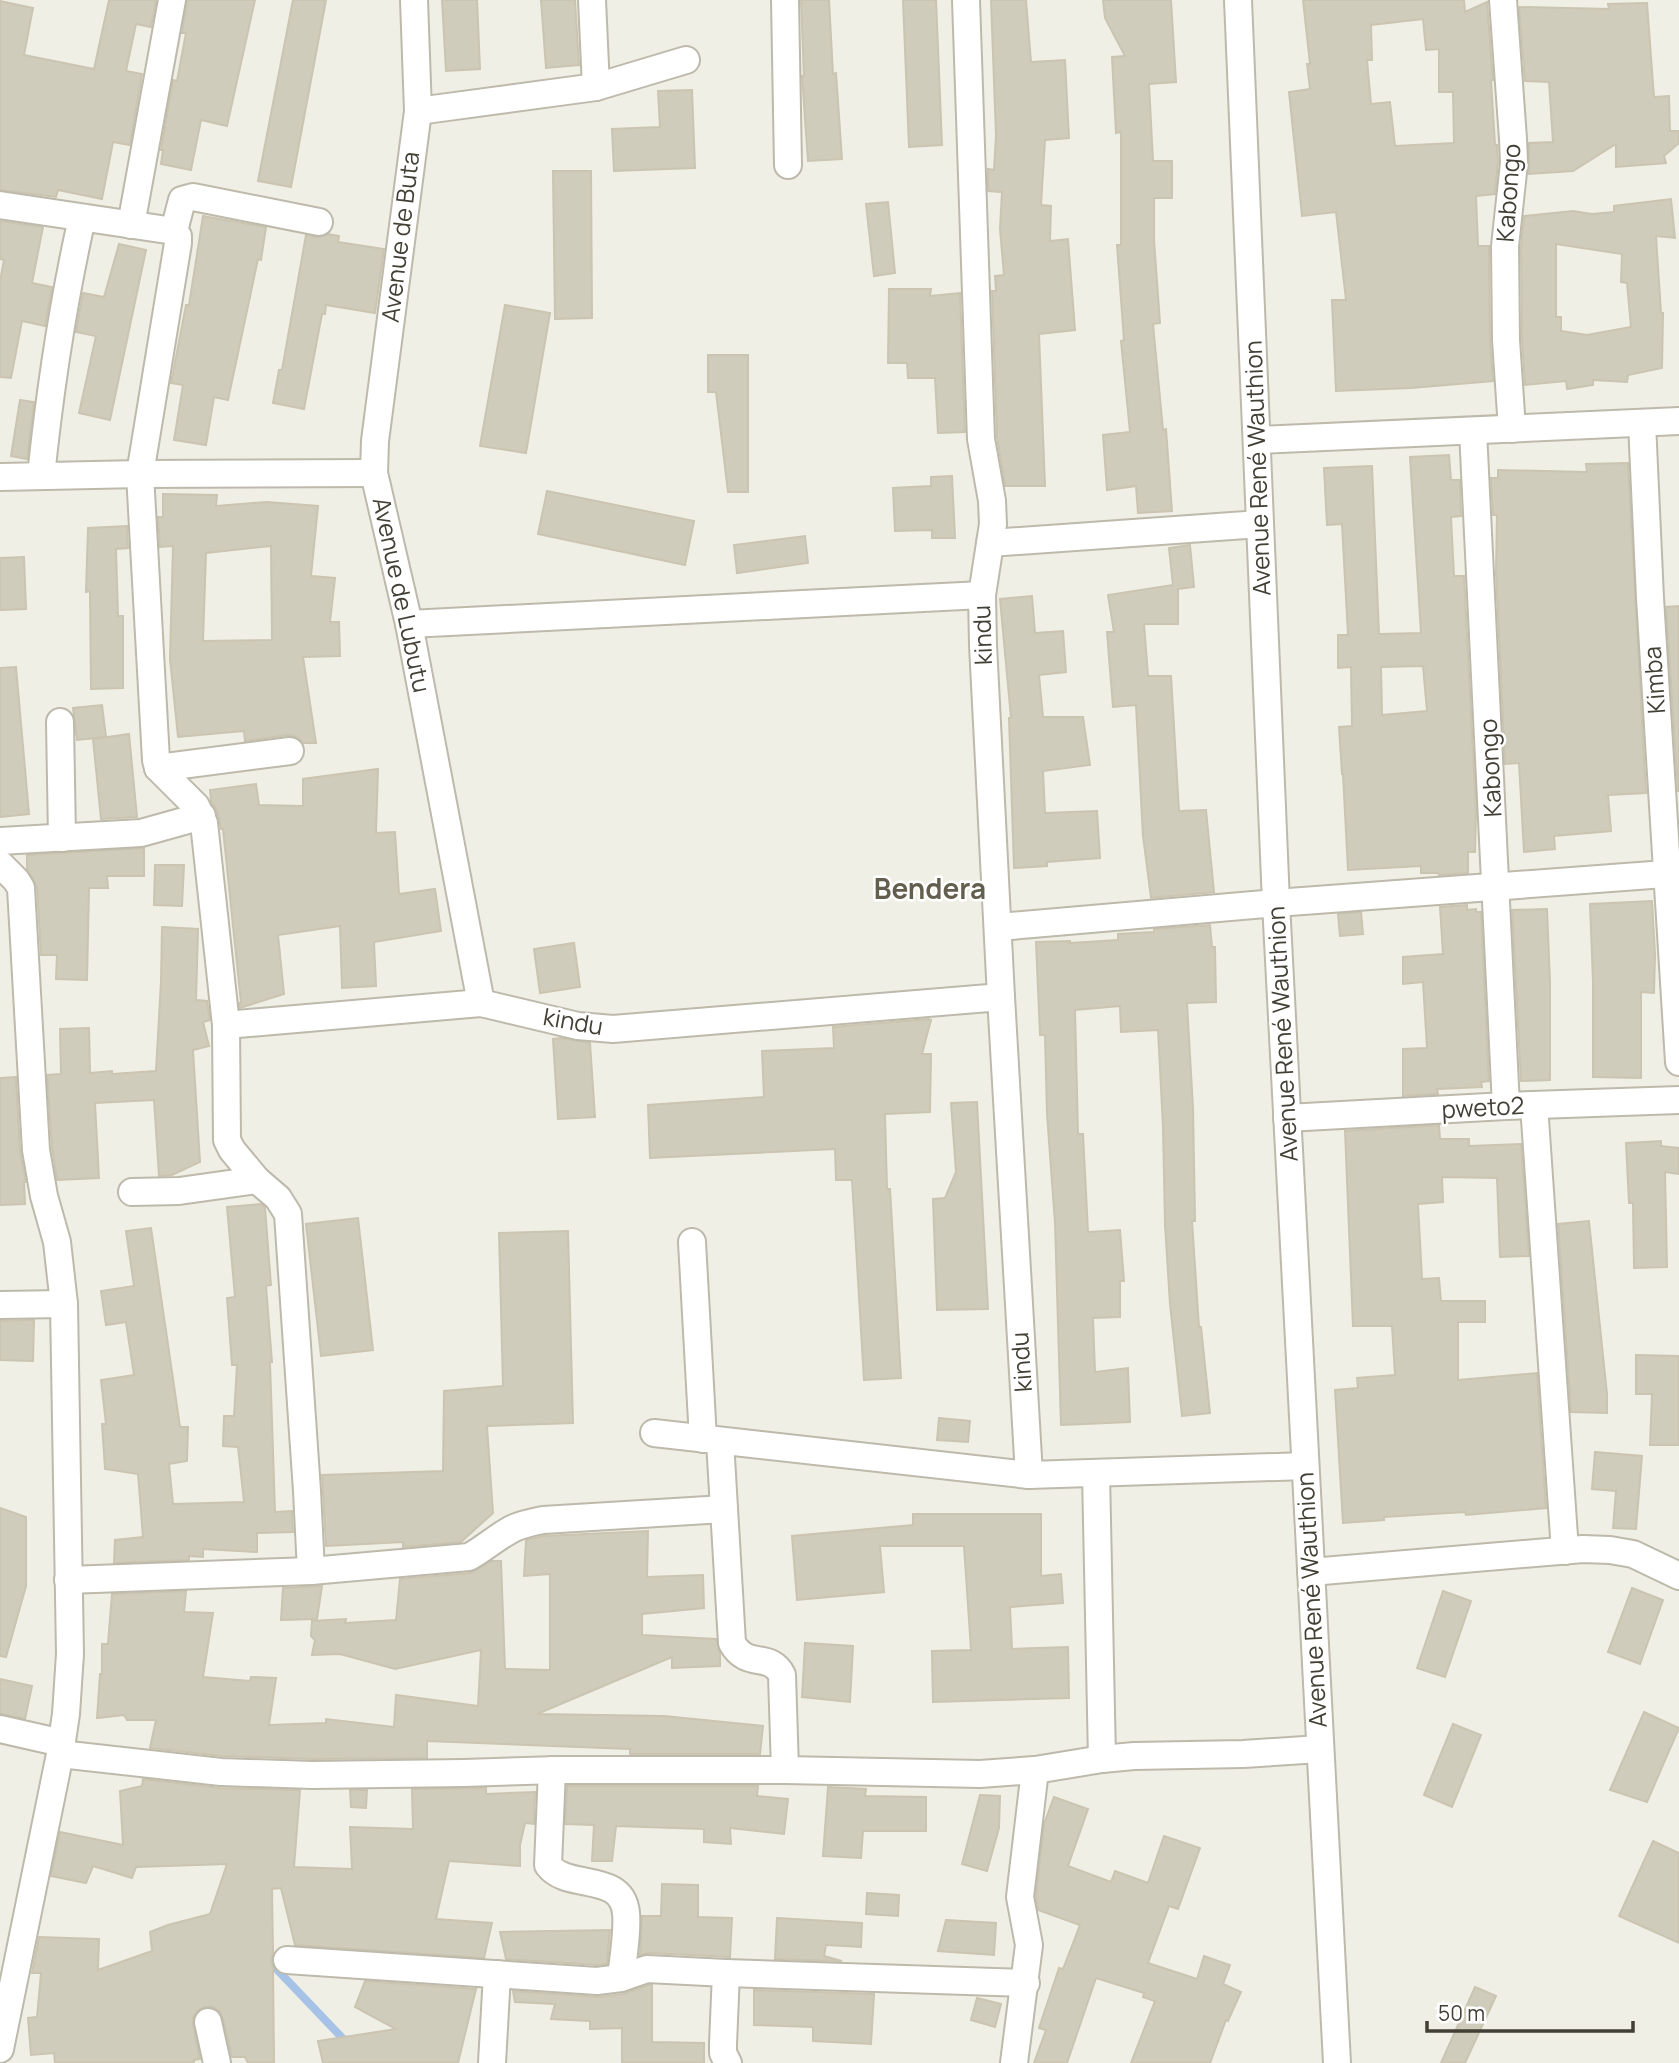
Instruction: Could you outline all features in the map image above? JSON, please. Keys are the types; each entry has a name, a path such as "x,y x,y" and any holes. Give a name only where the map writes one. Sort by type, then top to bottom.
{"street":[{"path":"131,225 172,0"},
{"name":"Avenue de Buta","path":"374,473 375,441 418,111 414,0"},
{"path":"592,0 596,87"},
{"path":"785,0 788,165"},
{"name":"kindu","path":"966,0 981,439 992,501 993,524 982,595 983,645 1029,1475"},
{"name":"Kabongo","path":"1503,0 1514,163 1505,246 1506,340 1512,429"},
{"name":"Avenue René Wauthion","path":"1239,2 1276,903 1337,2063"},
{"path":"418,111 596,87 685,60"},
{"path":"174,231 182,200 193,197 319,222"},
{"path":"0,205 174,231 178,236 139,474 156,760 158,768 196,806 202,816 226,1025 228,1140 232,1150 257,1180 278,1198 288,1214 311,1571"},
{"path":"41,476 57,349 82,218"},
{"path":"1257,440 1679,421"},
{"name":"Kimba","path":"1642,423 1661,765 1673,873 1679,1062"},
{"name":"Kabongo","path":"1474,431 1506,1106"},
{"name":"Avenue de Lubutu","path":"0,477 374,473 409,624 481,1003"},
{"path":"990,543 1260,524"},
{"path":"409,624 982,595"},
{"path":"60,722 62,838"},
{"path":"158,768 290,751"},
{"path":"0,841 141,834 202,816"},
{"path":"0,864 23,907 36,1150 44,1196 57,1242 64,1304 70,1654 61,1748 0,2049"},
{"path":"999,927 1673,873"},
{"name":"kindu","path":"226,1025 481,1003 578,1026 613,1029 1001,997"},
{"name":"pweto2","path":"1287,1118 1679,1100"},
{"path":"1534,1105 1565,1551"},
{"path":"132,1192 179,1191 257,1180"},
{"path":"692,1242 712,1440 724,1509 732,1643 746,1658 774,1664 782,1675 785,1770"},
{"path":"0,1306 64,1304"},
{"path":"654,1433 1029,1475 1305,1466"},
{"path":"1096,1473 1102,1759"},
{"path":"68,1580 311,1571 469,1557 517,1526 542,1520 724,1509"},
{"path":"1311,1572 1565,1551 1610,1550 1633,1554 1679,1576"},
{"path":"0,1729 61,1748 221,1772 388,1774 552,1770 785,1770 980,1774 1035,1770 1102,1759 1320,1749"},
{"path":"552,1770 548,1865 553,1872 564,1877 602,1885 615,1891 623,1901 626,1912 621,1978"},
{"path":"1014,2063 1029,1945 1020,1897 1035,1770"},
{"path":"287,1960 597,1981 621,1978 647,1969 1026,1983"},
{"path":"726,1973 723,2053 727,2063"},
{"path":"492,2063 497,1974"},
{"path":"208,2022 218,2063"}],"building":[{"path":"109,0 156,0 151,27 136,24 126,71 142,74 130,145 113,142 102,199 58,190 56,197 0,190 0,1 33,8 24,55 94,69"},
{"path":"187,0 255,0 227,126 201,120 191,170 161,164 173,80 177,81 186,33 182,33"},
{"path":"293,0 326,0 291,187 258,181"},
{"path":"442,0 477,0 480,69 446,71"},
{"path":"541,0 575,0 579,65 546,68"},
{"path":"801,0 829,0 842,159 808,161 802,76"},
{"path":"903,0 936,0 942,145 909,147"},
{"path":"991,0 1026,0 1031,62 1065,60 1069,138 1045,140 1041,205 1051,206 1050,241 1068,239 1075,330 1039,334 1045,486 1005,486 997,437 992,291 996,291 995,276 1004,275 1000,229 1002,192 988,191 988,169 994,170 996,135"},
{"path":"1103,0 1171,0 1176,82 1149,84 1153,161 1172,161 1172,198 1154,198 1160,323 1153,324 1163,430 1166,429 1172,511 1138,513 1136,486 1107,490 1103,435 1130,432 1121,341 1124,340 1117,245 1121,245 1121,132 1116,133 1112,57 1125,56 1105,18"},
{"path":"1303,0 1464,0 1465,12 1487,2 1498,162 1495,194 1476,196 1478,246 1489,246 1493,381 1336,391 1332,300 1346,300 1336,212 1302,216 1289,92 1310,89 1307,64 1310,64","holes":["1423,19 1426,50 1439,49 1439,92 1453,92 1454,143 1395,146 1390,102 1371,104 1367,60 1372,60 1371,25"]},
{"path":"1647,3 1654,97 1669,96 1670,131 1679,131 1679,143 1664,156 1666,163 1616,167 1616,144 1573,171 1529,174 1529,143 1553,142 1549,82 1525,81 1519,7 1609,9 1608,4"},
{"path":"692,90 695,168 614,171 612,129 660,127 658,91"},
{"path":"553,171 591,171 592,318 555,319"},
{"path":"1671,199 1675,238 1656,236 1663,313 1662,368 1628,375 1627,382 1593,380 1593,385 1567,389 1566,381 1525,385 1521,247 1524,216 1573,211 1592,214 1614,212 1614,206","holes":["1556,244 1622,254 1621,282 1627,283 1631,327 1587,335 1561,331 1561,317 1556,317"]},
{"path":"888,202 895,273 874,276 866,204"},
{"path":"203,216 266,227 261,260 258,259 228,400 214,397 206,445 174,440 183,385 171,383 186,305 189,305"},
{"path":"0,221 43,227 32,283 52,287 45,326 22,321 11,378 0,377 0,281 4,260 0,259"},
{"path":"328,234 339,236 338,242 384,249 375,313 326,305 304,409 273,403 279,370 282,370 306,235 317,237"},
{"path":"119,244 146,250 110,420 79,413 96,336 76,332 83,293 104,297"},
{"path":"889,289 931,289 930,296 960,293 965,432 938,433 935,378 908,378 907,363 888,363"},
{"path":"505,305 550,313 526,453 480,446"},
{"path":"708,355 748,355 748,492 728,492 716,392 708,392"},
{"path":"20,400 34,402 27,459 11,456"},
{"path":"1449,455 1451,480 1460,480 1461,516 1451,517 1454,576 1464,576 1476,810 1475,852 1468,852 1468,873 1421,873 1421,866 1348,870 1339,727 1352,726 1351,667 1338,668 1338,635 1348,635 1342,524 1327,525 1324,468 1372,466 1379,634 1421,633 1410,457","holes":["1423,666 1427,711 1382,715 1381,667"]},
{"path":"1628,463 1646,793 1608,795 1611,831 1554,836 1555,849 1524,852 1519,763 1505,764 1496,573 1497,515 1493,515 1491,478 1498,478 1498,470 1587,472 1586,464"},
{"path":"952,476 955,538 932,538 932,530 895,531 893,488 931,486 931,477"},
{"path":"547,491 694,521 685,565 538,534"},
{"path":"163,494 217,495 216,506 267,502 318,506 311,576 335,578 330,622 339,622 340,656 303,657 316,743 303,743 297,737 289,735 245,741 244,731 178,737 170,659 173,546 160,547 158,517 163,517","holes":["271,546 272,640 203,641 206,553"]},
{"path":"127,526 128,548 116,549 118,616 123,616 123,688 91,689 90,591 86,592 88,528"},
{"path":"805,536 808,563 737,573 734,545"},
{"path":"1190,545 1194,587 1178,589 1178,624 1144,624 1148,676 1171,676 1179,811 1206,810 1214,892 1151,898 1143,836 1136,705 1113,707 1107,632 1114,632 1108,595 1173,585 1169,548"},
{"path":"24,557 26,609 0,610 0,558"},
{"path":"1032,596 1035,633 1063,631 1066,672 1039,675 1043,717 1083,717 1090,765 1043,771 1045,813 1097,811 1100,858 1047,862 1047,866 1014,868 1011,718 1000,599"},
{"path":"1679,606 1679,791 1678,791 1666,607"},
{"path":"16,667 29,814 0,817 0,668"},
{"path":"102,705 106,737 77,740 73,708"},
{"path":"129,734 137,817 101,819 93,739"},
{"path":"378,769 376,833 395,832 399,894 435,889 441,931 374,942 376,986 342,988 340,926 278,935 284,994 240,1008 223,829 211,801 210,790 256,784 259,805 303,806 303,779"},
{"path":"144,848 144,876 107,876 108,888 89,888 87,980 56,979 57,955 41,955 37,887 27,869 27,855"},
{"path":"155,865 184,865 182,906 154,905"},
{"path":"1652,901 1654,993 1641,992 1641,1078 1593,1077 1590,904"},
{"path":"1467,905 1467,910 1476,909 1476,912 1481,912 1489,1081 1481,1082 1482,1087 1437,1089 1438,1094 1403,1096 1403,1049 1427,1048 1423,982 1403,984 1403,957 1443,954 1440,907"},
{"path":"1547,909 1550,1080 1521,1081 1512,910"},
{"path":"1361,912 1363,934 1340,936 1338,914"},
{"path":"1210,925 1212,947 1215,947 1216,1002 1187,1003 1193,1108 1195,1221 1192,1221 1199,1327 1210,1413 1182,1416 1165,1224 1158,1030 1121,1032 1120,1006 1075,1010 1078,1134 1083,1134 1088,1232 1120,1230 1124,1281 1120,1281 1120,1317 1093,1318 1095,1372 1128,1368 1130,1422 1061,1425 1055,1223 1047,1114 1045,1035 1040,1035 1036,942 1118,940 1118,934"},
{"path":"162,927 198,929 196,1000 207,1001 210,1020 203,1022 209,1046 193,1050 200,1162 172,1175 159,1176 154,1100 95,1103 99,1178 57,1180 47,1075 61,1074 60,1029 89,1028 90,1073 156,1071"},
{"path":"574,943 580,987 540,993 534,949"},
{"path":"931,1020 922,1054 931,1054 930,1112 885,1114 887,1189 890,1189 901,1378 864,1380 852,1180 836,1180 835,1149 650,1158 648,1105 764,1097 762,1051 834,1048 833,1027"},
{"path":"553,1039 590,1043 595,1117 558,1119"},
{"path":"16,1077 20,1151 26,1182 25,1204 0,1205 0,1078"},
{"path":"977,1102 988,1309 937,1310 933,1199 945,1198 956,1172 951,1103"},
{"path":"1439,1125 1440,1139 1469,1139 1469,1146 1521,1144 1529,1256 1500,1257 1497,1178 1442,1177 1443,1202 1418,1204 1422,1279 1439,1278 1441,1301 1485,1301 1485,1322 1458,1322 1458,1380 1537,1373 1546,1508 1466,1515 1465,1512 1384,1517 1384,1520 1343,1523 1335,1390 1358,1388 1357,1378 1395,1375 1392,1326 1353,1326 1345,1131"},
{"path":"1661,1141 1661,1146 1679,1148 1679,1174 1665,1172 1667,1267 1634,1268 1633,1203 1629,1203 1626,1143"},
{"path":"261,1204 265,1208 271,1285 266,1286 272,1362 275,1512 292,1511 293,1532 257,1533 257,1552 203,1549 203,1557 189,1556 189,1560 114,1563 115,1540 143,1537 138,1474 105,1469 102,1424 106,1424 101,1380 134,1375 126,1322 106,1325 101,1291 134,1286 126,1231 151,1228 180,1427 188,1427 187,1461 169,1464 173,1504 244,1502 238,1447 223,1446 224,1416 234,1416 237,1365 232,1365 227,1298 235,1297 227,1207"},
{"path":"358,1218 373,1350 321,1356 306,1224"},
{"path":"1589,1221 1607,1413 1571,1412 1558,1224"},
{"path":"568,1231 573,1423 487,1426 493,1513 461,1542 403,1547 403,1542 326,1546 322,1475 443,1471 444,1391 503,1386 499,1233"},
{"path":"34,1320 33,1361 0,1360 0,1321"},
{"path":"1636,1355 1679,1356 1679,1445 1650,1445 1652,1394 1636,1394"},
{"path":"939,1418 970,1421 968,1442 937,1440"},
{"path":"1595,1452 1642,1456 1636,1529 1613,1528 1616,1491 1592,1489"},
{"path":"0,1508 26,1517 26,1586 6,1657 0,1656"},
{"path":"913,1514 1041,1514 1041,1576 1061,1574 1063,1603 1010,1607 1012,1649 1068,1647 1069,1698 933,1702 932,1651 971,1650 964,1546 880,1546 884,1592 797,1600 792,1536 913,1525"},
{"path":"648,1531 647,1577 703,1575 704,1608 642,1614 642,1635 716,1639 720,1666 672,1668 672,1657 537,1714 664,1716 763,1726 760,1754 630,1754 630,1749 427,1741 427,1758 312,1759 222,1756 150,1748 156,1720 127,1720 124,1715 97,1718 102,1644 108,1644 112,1594 186,1591 184,1612 213,1613 203,1677 250,1681 251,1677 276,1678 269,1725 326,1723 326,1719 394,1727 396,1695 478,1706 481,1650 395,1669 340,1654 312,1655 315,1640 311,1636 312,1621 346,1619 345,1623 396,1620 400,1579 470,1573 491,1561 501,1561 505,1669 550,1670 550,1574 524,1576 526,1540 544,1536"},
{"path":"322,1586 317,1619 281,1620 283,1588"},
{"path":"1632,1588 1663,1600 1640,1664 1608,1652"},
{"path":"1443,1591 1471,1601 1445,1677 1417,1668"},
{"path":"805,1643 853,1646 850,1702 802,1697"},
{"path":"0,1679 32,1686 25,1719 0,1714"},
{"path":"1644,1712 1679,1728 1647,1802 1610,1790"},
{"path":"1453,1724 1481,1735 1452,1807 1424,1795"},
{"path":"143,1779 220,1788 300,1790 294,1867 352,1869 350,1827 413,1829 412,1789 486,1788 486,1794 535,1792 534,1824 525,1823 520,1845 520,1866 449,1861 436,1919 492,1923 484,1958 295,1945 281,1888 272,1889 274,2063 248,2063 245,2057 232,2057 223,2019 220,2012 213,2007 197,2011 193,2018 200,2059 194,2060 194,2063 55,2063 54,2053 31,2055 28,2018 37,2017 41,1973 32,1973 39,1937 99,1939 98,1970 152,1951 150,1932 210,1914 227,1864 136,1867 132,1878 93,1866 86,1883 51,1876 60,1832 123,1845 120,1791 142,1786"},
{"path":"567,1786 758,1786 757,1796 788,1799 784,1834 730,1828 731,1844 704,1842 704,1829 616,1826 612,1861 592,1861 594,1825 565,1824"},
{"path":"828,1787 866,1789 865,1796 926,1797 926,1831 863,1831 861,1858 823,1856"},
{"path":"350,1790 367,1790 366,1808 351,1807"},
{"path":"980,1795 1000,1796 999,1828 987,1871 962,1864"},
{"path":"1054,1797 1088,1809 1068,1866 1111,1882 1115,1871 1148,1883 1164,1836 1200,1848 1178,1909 1169,1906 1148,1963 1197,1979 1204,1956 1230,1965 1223,1984 1241,1992 1228,2021 1226,2020 1210,2063 1131,2063 1155,2001 1143,1997 1144,1993 1096,1978 1067,2063 1034,2063 1046,2030 1039,2028 1059,1968 1063,1969 1080,1925 1038,1910 1036,1896 1044,1824"},
{"path":"1653,1841 1679,1853 1679,1943 1619,1916"},
{"path":"662,1884 698,1885 698,1917 732,1918 730,1957 648,1953 640,1955 642,1916 661,1916"},
{"path":"867,1893 899,1895 898,1916 866,1914"},
{"path":"777,1918 862,1923 861,1947 826,1945 824,1956 842,1961 775,1959"},
{"path":"946,1920 996,1923 994,1955 938,1951"},
{"path":"610,1930 607,1964 597,1965 506,1959 500,1932"},
{"path":"365,1981 476,1989 458,2063 323,2063 318,2041 396,2029 355,2007"},
{"path":"652,1985 652,2042 704,2043 704,2063 622,2063 622,2028 590,2029 590,2021 551,2019 555,2004 515,2002 513,1991 599,1997 623,1994"},
{"path":"1475,1987 1496,1996 1465,2063 1441,2063"},
{"path":"754,1990 874,1994 871,2044 813,2041 813,2027 754,2025"},
{"path":"977,1998 1001,2004 995,2027 971,2020"}],"waterway":[{"path":"266,1958 349,2045"}],"district":[{"name":"Bendera","path":"930,889"}]}
